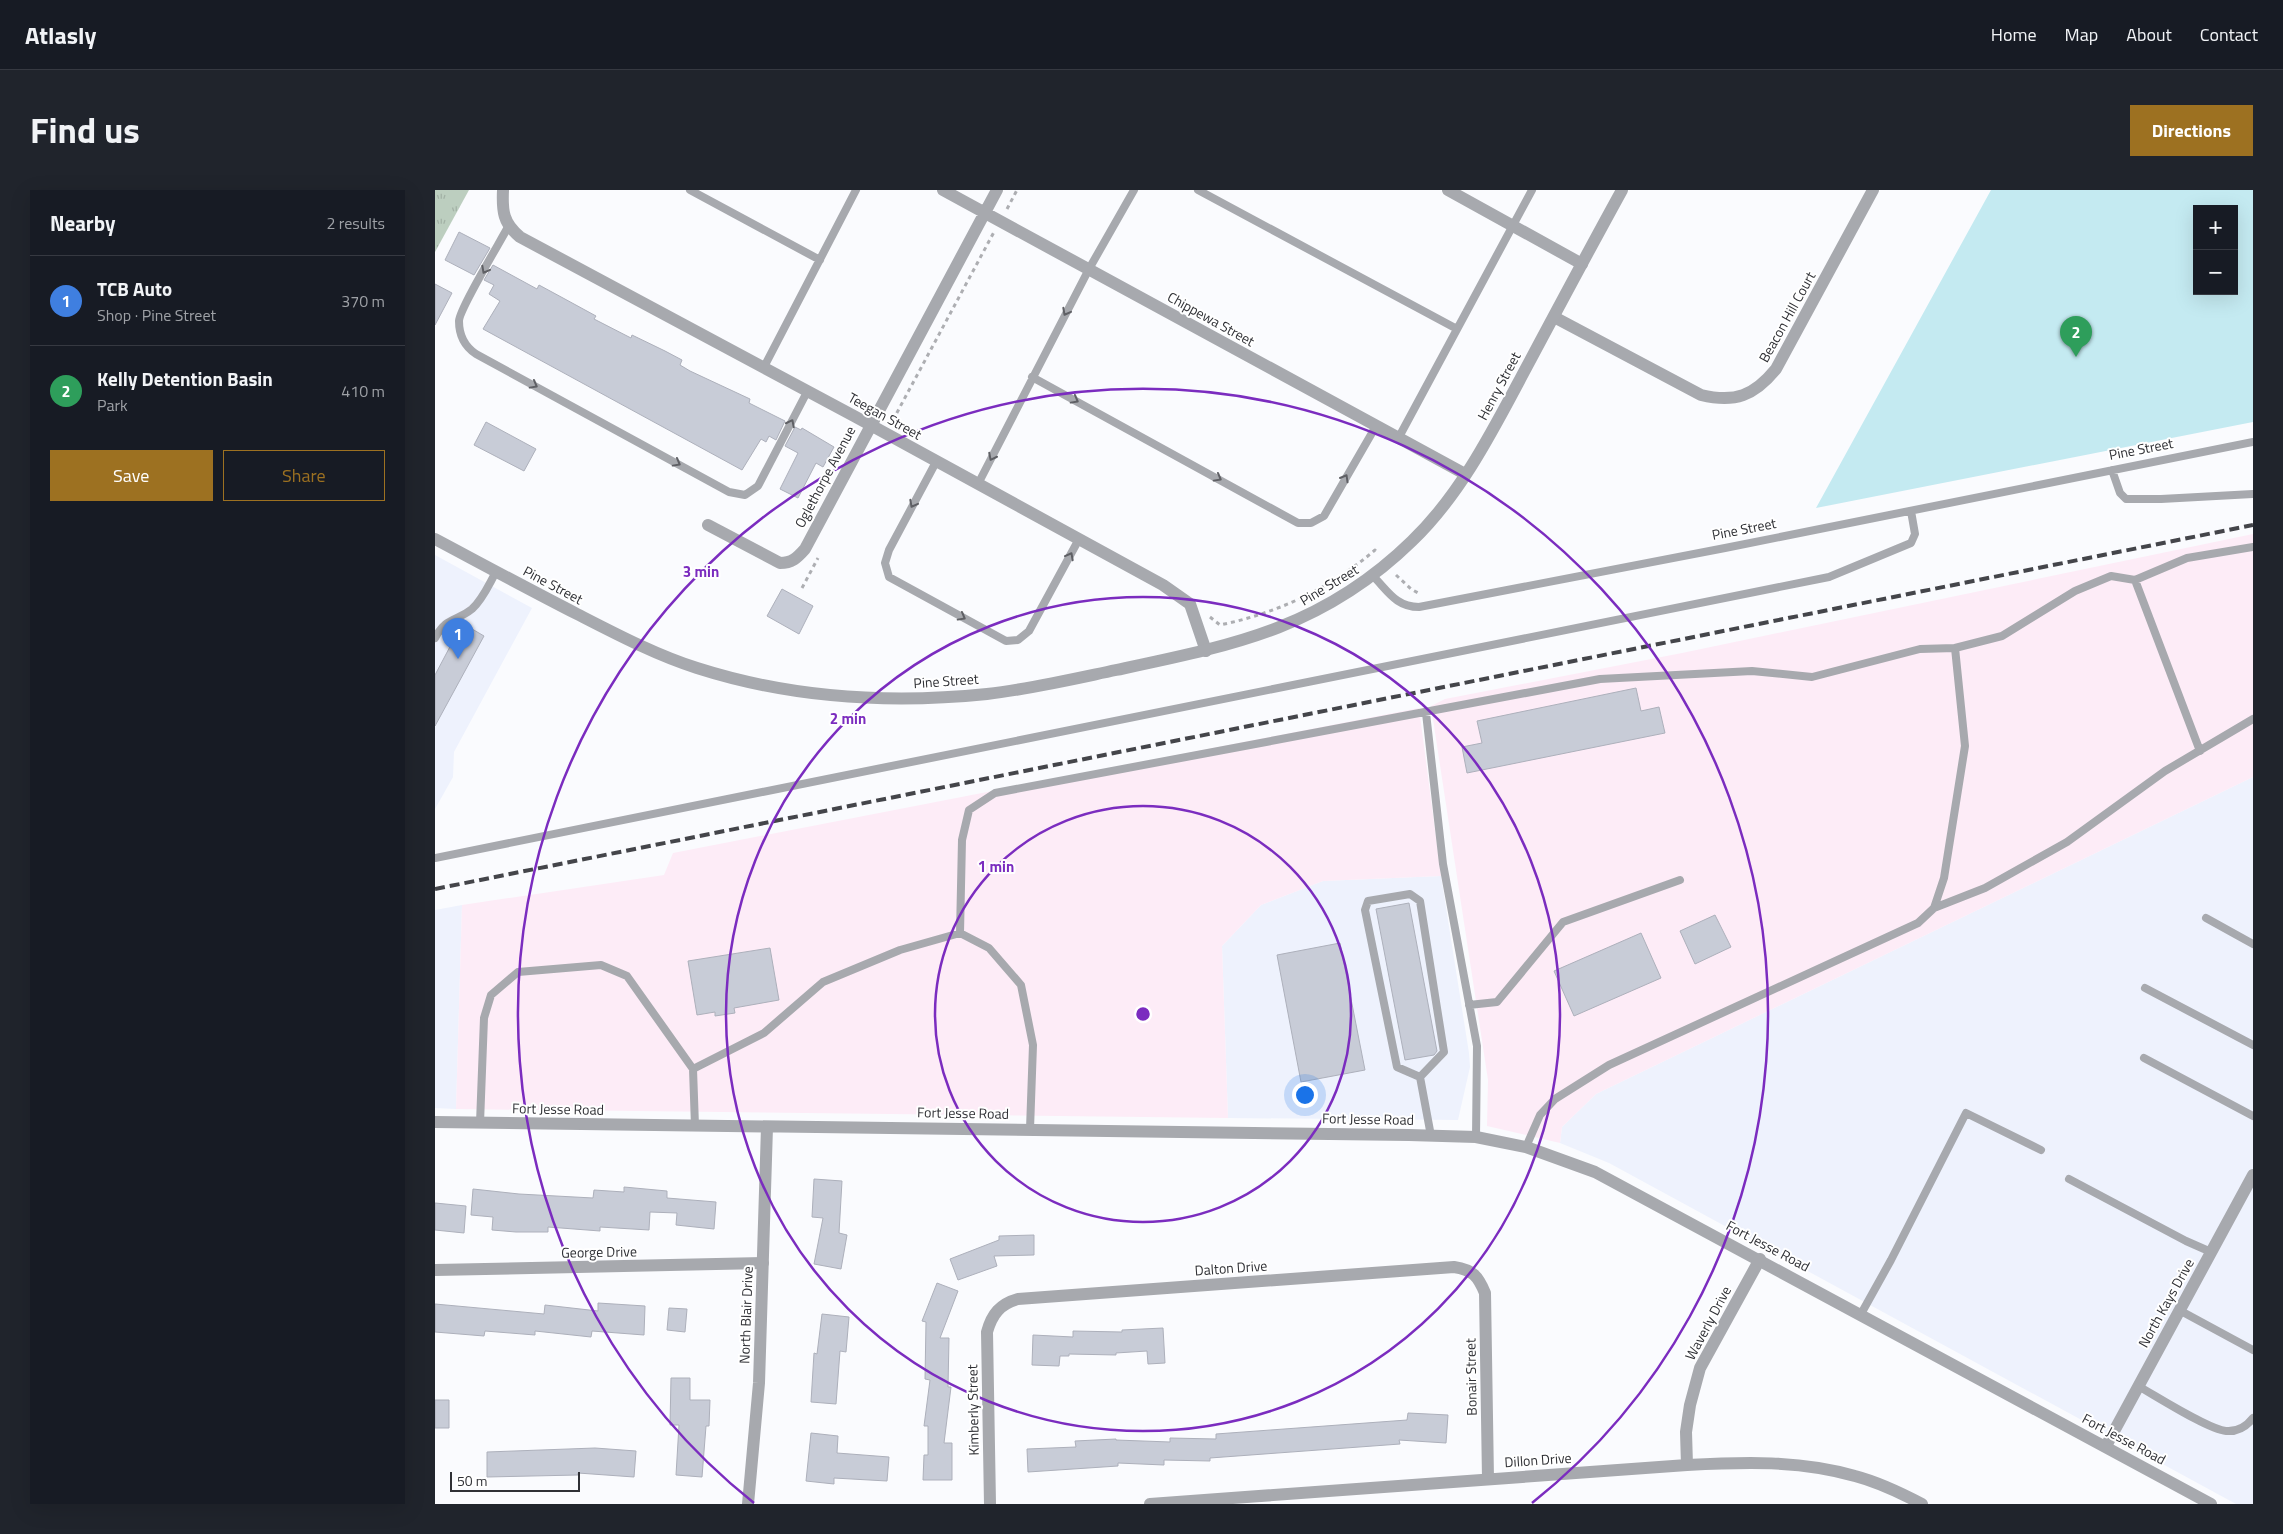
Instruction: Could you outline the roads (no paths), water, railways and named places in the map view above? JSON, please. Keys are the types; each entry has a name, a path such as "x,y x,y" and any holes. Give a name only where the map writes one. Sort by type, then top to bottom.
{"street":[{"path":"503,190 503,208 508,228"},
{"name":"Chippewa Street","path":"943,190 1465,474"},
{"name":"Oglethorpe Avenue","path":"708,524 776,561 786,563 793,561 805,549 870,424 997,190"},
{"path":"1448,190 1582,264"},
{"name":"Henry Street","path":"1373,576 1415,539 1451,496 1484,445 1622,190"},
{"name":"Beacon Hill Court","path":"1554,317 1701,395 1718,399 1736,398 1752,392 1765,383 1777,370 1873,190"},
{"name":"Teegan Street","path":"508,228 519,237 870,424 1163,585 1190,604 1206,650"},
{"name":"Pine Street","path":"435,539 613,633 697,668 774,687 822,695 880,700 988,694 1043,685 1249,640 1302,618 1346,595 1373,576"},
{"name":"Fort Jesse Road","path":"435,1122 1030,1129 1475,1137 1526,1147 1595,1172 1760,1259 2211,1504"},
{"name":"North Blair Drive","path":"747,1504 759,1383 767,1127"},
{"name":"North Kays Drive","path":"2106,1446 2253,1175"},
{"name":"Waverly Drive","path":"1687,1465 1686,1432 1699,1368 1760,1259"},
{"name":"George Drive","path":"435,1270 763,1263"},
{"name":"Dalton Drive","path":"992,1316 1007,1302 1018,1298 1454,1267 1467,1270 1476,1276"},
{"name":"Bonair Street","path":"1476,1276 1485,1293 1487,1479"},
{"name":"Kimberly Street","path":"990,1504 987,1332 992,1316"},
{"name":"Dillon Drive","path":"1150,1504 1687,1465 1767,1462 1809,1466 1855,1476 1891,1489 1922,1504"}],"lane":[{"path":"690,190 820,260"},
{"path":"764,367 856,190"},
{"path":"978,484 1089,269 1134,190"},
{"path":"1198,190 1457,329"},
{"path":"1399,437 1532,190"},
{"path":"508,228 459,319 461,336 467,347 476,354 729,492 745,495 758,486 807,392"},
{"path":"1032,377 1299,523 1311,523 1324,516 1376,426"},
{"name":"Pine Street","path":"1373,576 1398,602 1407,607 1419,607 2253,442"},
{"path":"937,462 889,550 885,563 889,577 1006,641 1018,640 1029,631 1079,539"},
{"path":"2112,470 2120,493 2126,499 2253,494"},
{"path":"435,858 1829,577 1911,543 1915,534 1911,511"},
{"path":"960,933 962,840 969,810 995,793 1600,679 1752,671 1812,677 1920,649 1955,648 2003,636 2075,591 2111,576 2135,580 2187,558 2253,547"},
{"path":"435,638 442,625 471,609 481,598 496,572"},
{"path":"2135,580 2201,751"},
{"path":"1935,908 1943,878 1965,746 1955,648"},
{"path":"1426,712 1443,864 1477,1046 1475,1137"},
{"path":"1526,1147 1540,1115 1555,1099 1609,1065 1917,923 1935,908 1985,888 2067,842 2165,771 2253,719"},
{"path":"1469,1005 1497,1002 1563,922 1680,880"},
{"path":"1410,894 1420,901 1444,1052 1420,1077 1397,1067 1365,910 1368,901 1410,894"},
{"path":"2206,918 2253,944"},
{"path":"693,1069 764,1033 823,982 900,950 960,933 989,948 1021,985 1033,1045 1030,1129"},
{"path":"480,1123 484,1018 491,995 518,972 601,965 627,976 693,1069 695,1126"},
{"path":"2145,988 2253,1045"},
{"path":"2144,1058 2253,1116"},
{"path":"1420,1077 1431,1136"},
{"path":"1861,1314 1891,1260 1965,1113 2041,1150"},
{"path":"2069,1180 2211,1252"},
{"path":"2179,1310 2253,1350"},
{"path":"2138,1386 2207,1424 2226,1432 2244,1428 2253,1418"}],"water":[{"path":"1991,190 2253,190 2253,422 1816,508"}],"railway":[{"path":"435,889 2253,525"}],"place":[{"name":"Kelly Detention Basin","path":"2076,357"},
{"name":"TCB Auto","path":"458,659"}]}
